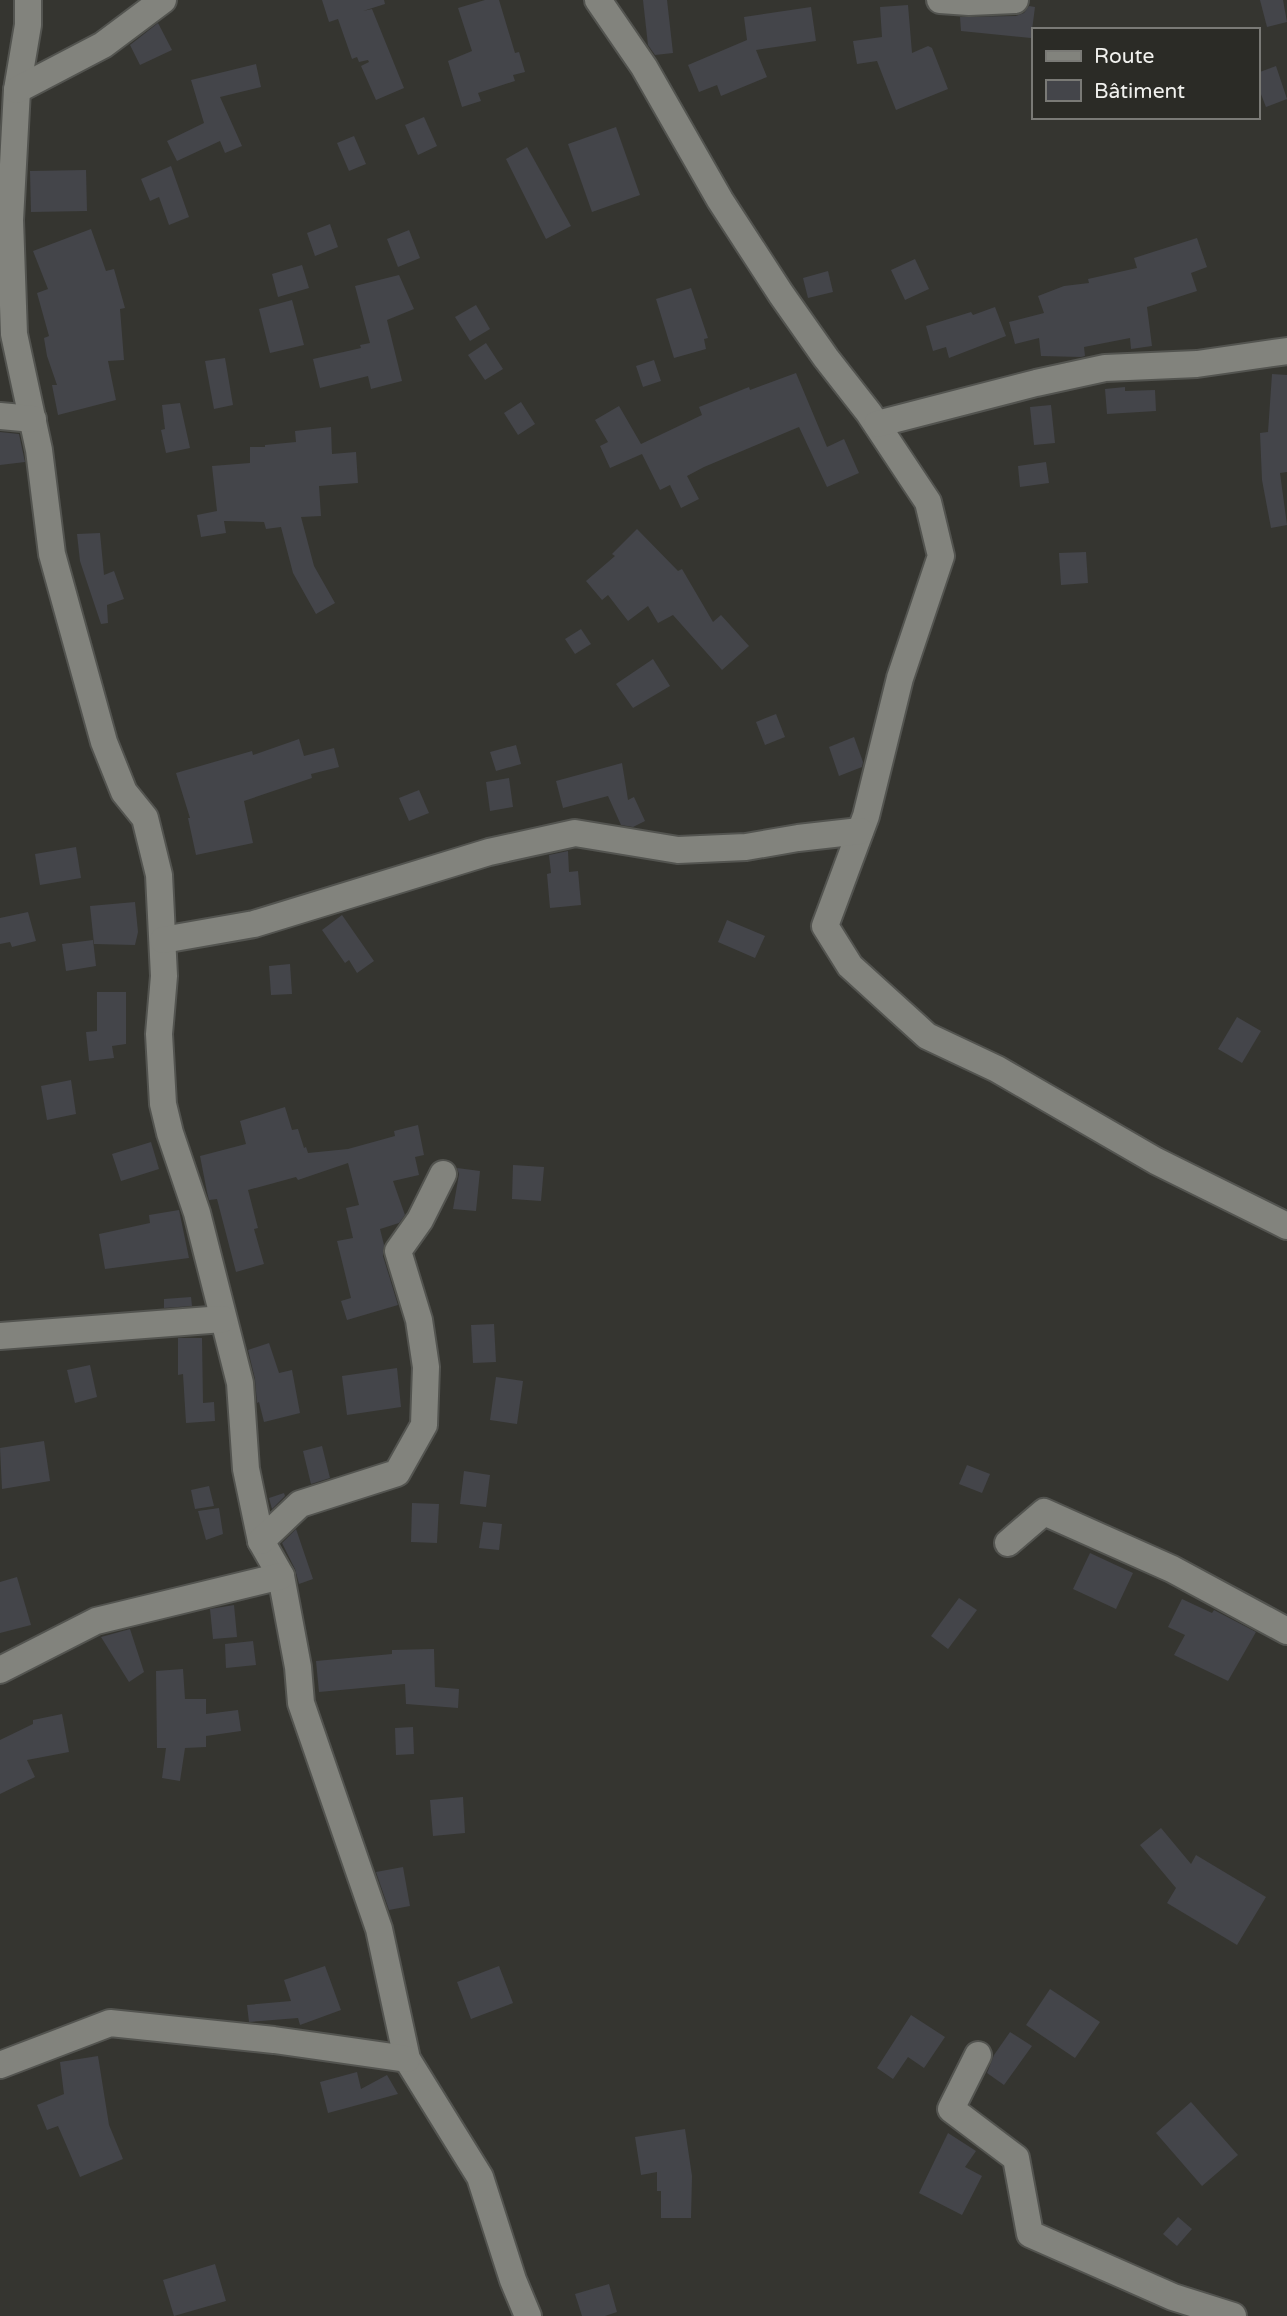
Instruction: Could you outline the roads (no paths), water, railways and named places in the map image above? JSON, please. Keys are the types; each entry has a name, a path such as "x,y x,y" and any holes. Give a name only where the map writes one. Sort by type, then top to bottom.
{"street":[{"path":"28,0 29,25 17,90 10,220 15,334 39,450 52,554 104,742 124,792 145,818 159,875 164,976 159,1034 163,1104 197,1213 240,1383 246,1469 261,1541 281,1576 298,1667 301,1703 379,1929 407,2059 480,2177 513,2280 528,2316"},
{"path":"17,90 103,45 163,0"},
{"path":"598,0 644,67 720,200 826,358 877,424 928,502 941,556 900,678 866,816 825,926 850,966 927,1036 997,1069 1156,1161 1287,1226"},
{"path":"940,0 1015,0"},
{"path":"877,424 1105,368 1196,364 1287,351"},
{"path":"0,416 33,419"},
{"path":"163,940 254,924 489,852 575,834 678,850 746,847 860,831"},
{"path":"261,1541 300,1504 397,1473 424,1424 426,1367 419,1321 398,1251 420,1220 443,1174"},
{"path":"0,1336 223,1319"},
{"path":"1007,1542 1044,1512 1172,1569 1287,1631"},
{"path":"0,1670 96,1621 281,1576"},
{"path":"0,2065 110,2023 274,2040 407,2059"},
{"path":"978,2055 951,2109 1016,2158 1030,2234 1173,2297 1233,2316"}]}
